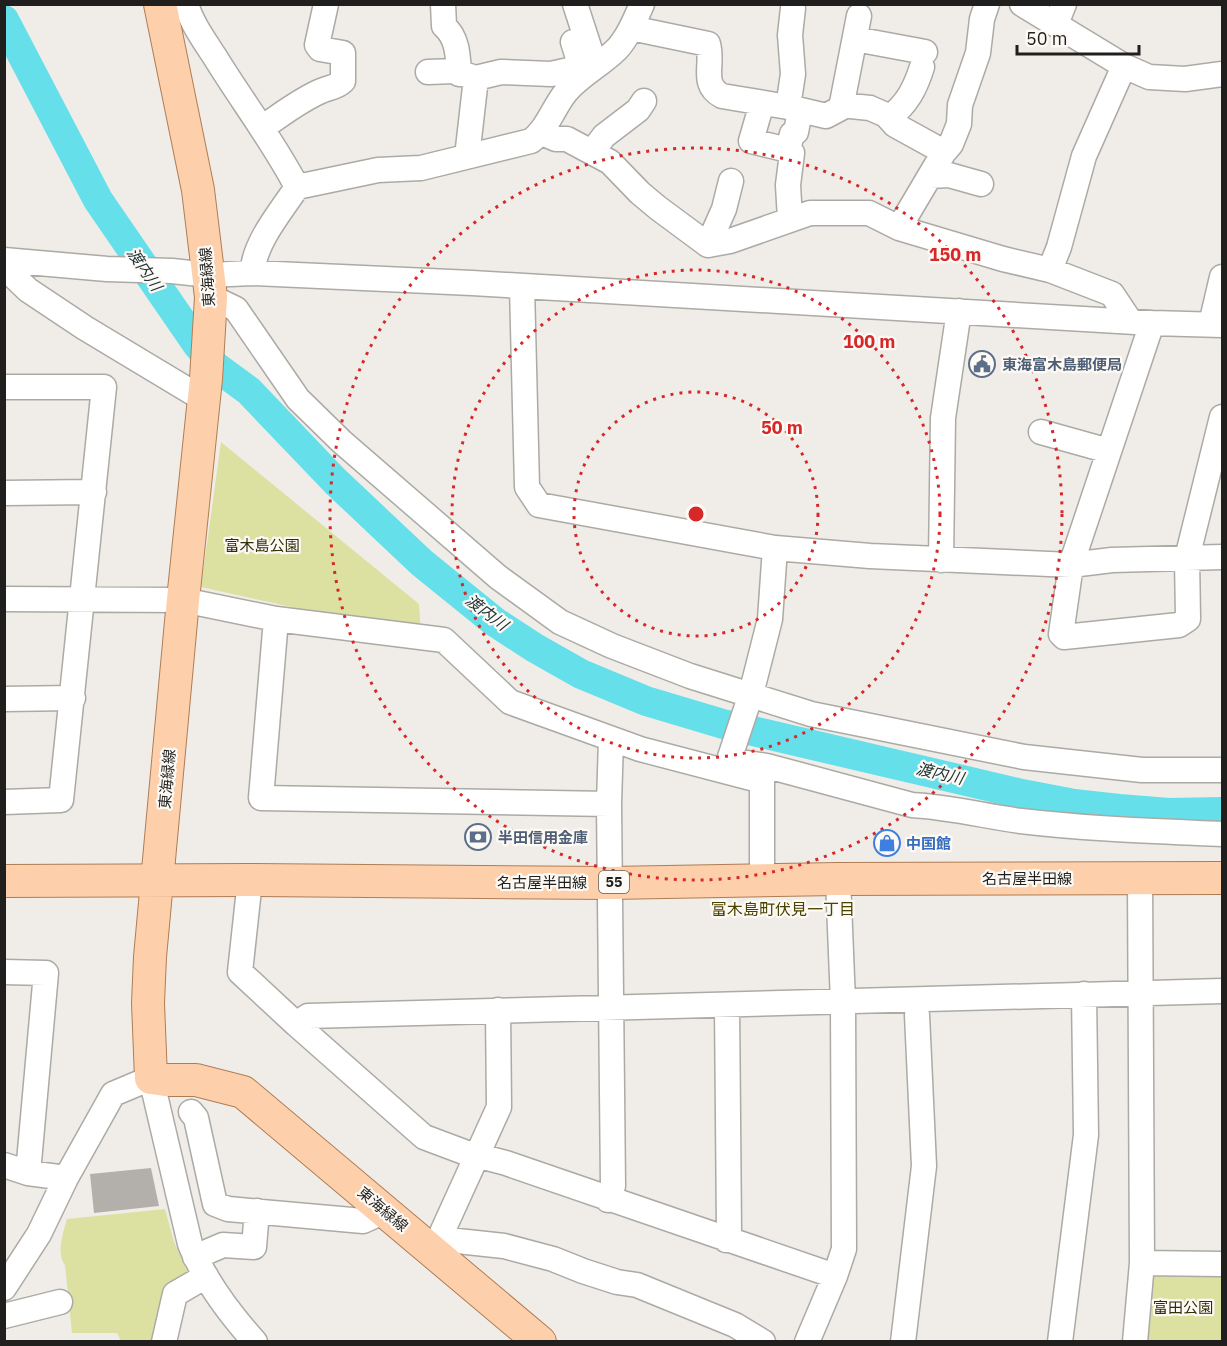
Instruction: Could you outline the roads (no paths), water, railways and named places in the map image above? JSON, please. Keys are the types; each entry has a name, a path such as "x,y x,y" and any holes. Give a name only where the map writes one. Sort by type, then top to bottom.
{"main road":[{"name":"東海緑線","path":"160,4 198,190 210,286 204,389 150,957 148,1003 151,1078 196,1080 243,1092 385,1211 433,1243 540,1341"},
{"name":"名古屋半田線","path":"4,881 610,882 1222,878"}],"street":[{"path":"186,4 193,23 279,152 297,187"},
{"path":"263,127 292,107 323,90 337,87 343,81 343,53 320,49 317,45 326,4"},
{"path":"443,4 444,26 450,32 467,76 470,156"},
{"path":"575,4 595,67"},
{"path":"252,273 253,258 297,187 378,170 421,168 531,141 542,133 566,92 617,49 631,28 642,4"},
{"path":"899,228 951,144 959,124 960,105 978,53 982,19 987,4"},
{"path":"1022,4 1060,14 1124,66 1149,76 1185,79 1222,74"},
{"path":"788,150 792,134 796,132 790,36 793,8"},
{"path":"631,28 708,44 711,54 709,82 713,91 723,96 825,116 841,108 857,28 924,60 913,92 889,118"},
{"path":"428,72 454,71 467,76 501,72 551,74 578,68 580,64 573,42 586,38"},
{"path":"1050,270 1059,247 1084,156 1124,66"},
{"path":"592,152 604,136 638,110 644,102"},
{"path":"762,103 751,141 792,153 788,185 790,219"},
{"path":"841,105 870,108 889,118 895,125 944,152"},
{"path":"542,133 556,139 567,139 610,162 640,193 708,244 730,241 810,213 869,213 899,228 1003,259 1050,270 1112,294 1141,322"},
{"path":"930,176 949,175 981,184"},
{"path":"708,244 724,209 730,181"},
{"path":"4,260 172,271 210,286 236,309 298,399 342,442 498,577 560,622 612,646 748,699 811,714 1024,757 1142,770 1222,770"},
{"path":"4,267 28,290 66,315 204,389"},
{"path":"210,286 252,273 1216,325 1222,277"},
{"path":"522,287 527,487 539,505 775,548 941,560 1071,565 1112,560 1222,557"},
{"path":"941,560 943,418 959,311"},
{"path":"1141,322 1109,451 1071,565 1061,634 1064,637 1179,625 1188,620 1186,558 1222,417"},
{"path":"4,387 104,387 62,800 4,802"},
{"path":"1041,432 1109,451"},
{"path":"4,493 94,492"},
{"path":"729,760 770,619 775,548"},
{"path":"4,598 183,600 276,619 444,640 510,702 640,749 762,781 762,880"},
{"path":"276,619 261,798 609,804"},
{"path":"4,699 74,698"},
{"path":"640,749 644,736 729,760 766,766 912,805 935,806 1020,821 1222,834"},
{"path":"608,1200 613,1186 609,804 612,740"},
{"path":"1135,1341 1142,1263 1140,878"},
{"path":"807,1341 844,1249 843,1002 838,879"},
{"path":"250,880 240,972 424,1137 835,1276"},
{"path":"4,972 46,973 28,1173"},
{"path":"296,1024 308,1016 1222,991"},
{"path":"1060,1341 1086,1135 1084,994"},
{"path":"726,1240 729,1231 727,1005"},
{"path":"498,1010 499,1107 478,1156 433,1243 504,1246 553,1258 617,1282 637,1285 735,1325 763,1341"},
{"path":"903,1341 924,1166 917,1015"},
{"path":"4,1288 39,1234 66,1178 113,1094 151,1078 190,1244 214,1290 255,1341"},
{"path":"191,1112 196,1118 215,1204 228,1209 363,1221 385,1211"},
{"path":"4,1165 28,1173 66,1178"},
{"path":"164,1341 175,1293 223,1245 254,1247 256,1211"},
{"path":"1142,1263 1222,1264"},
{"path":"4,1316 60,1302"}],"waterway":[{"name":"渡内川","path":"4,20 98,200 197,344 215,366 249,391 335,481 422,563 495,622 581,674 646,701 723,724 1022,794 1074,804 1169,813 1222,812"}],"place":[{"name":"東海富木島郵便局","path":"982,364"},
{"name":"半田信用金庫","path":"478,837"},
{"name":"中国館","path":"887,843"}],"district":[{"name":"富木島町伏見一丁目","path":"783,909"}],"park label":[{"name":"富木島公園","path":"262,545"},
{"name":"富田公園","path":"1183,1307"}]}
